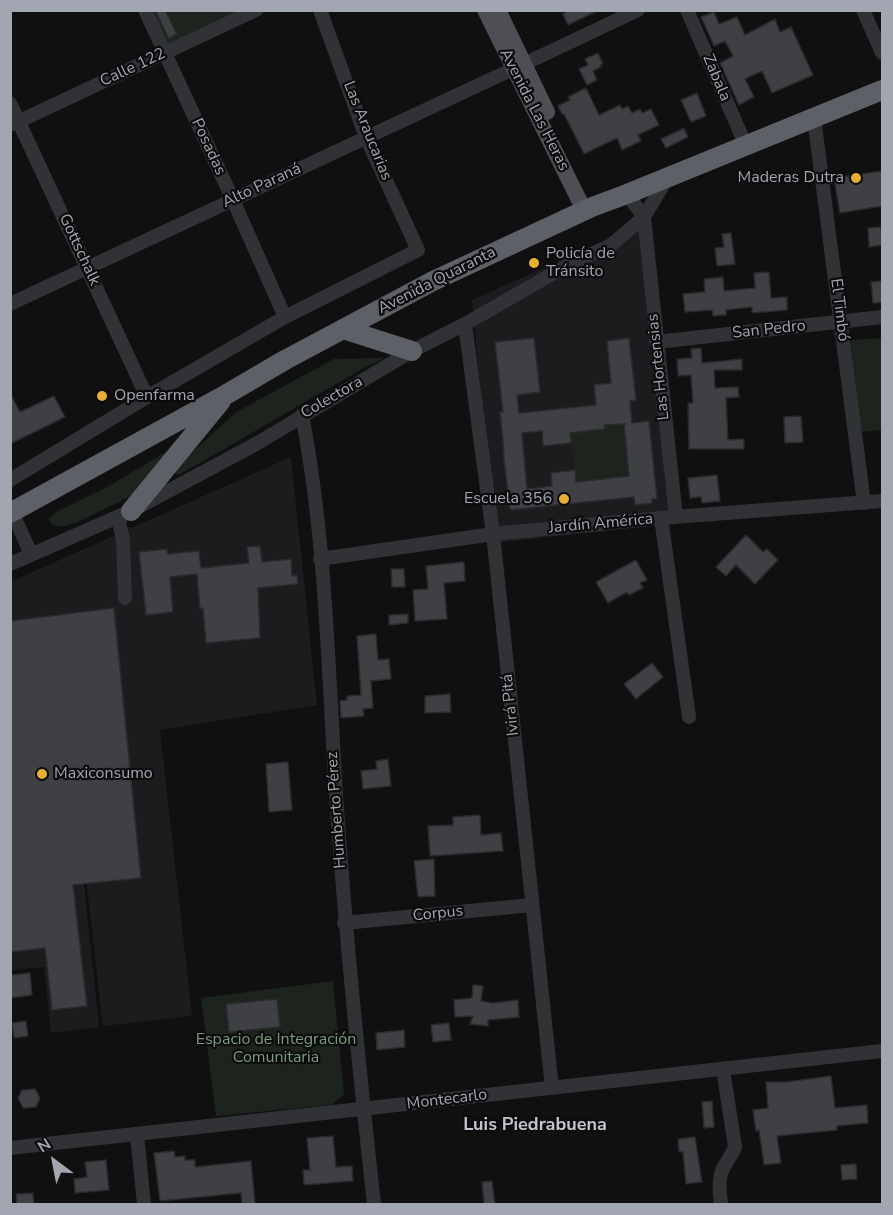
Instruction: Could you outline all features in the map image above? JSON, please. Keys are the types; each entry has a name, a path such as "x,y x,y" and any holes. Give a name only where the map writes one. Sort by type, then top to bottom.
{"highway":[{"name":"Avenida Quaranta","path":"11,511 433,281 588,208 882,90"},
{"path":"343,329 412,351"},
{"path":"125,514 227,394"}],"main road":[{"name":"Avenida Las Heras","path":"485,10 519,67 588,208"},
{"name":"Avenida Las Heras","path":"498,10 519,67"}],"street":[{"name":"Posadas","path":"144,10 285,317"},
{"name":"Calle 122","path":"15,123 256,10"},
{"name":"Las Araucarias","path":"285,317 418,250 366,136 320,10"},
{"name":"Alto Paraná","path":"10,304 638,10"},
{"name":"Zabala","path":"687,10 746,146"},
{"path":"863,10 882,53"},
{"name":"Gottschalk","path":"10,103 15,123 87,268 147,397"},
{"name":"El Timbó","path":"814,118 864,503"},
{"path":"627,194 644,217 668,177"},
{"name":"Colectora","path":"10,564 125,514 256,444 412,351 465,324 568,265 607,248 644,217"},
{"name":"Las Hortensias","path":"644,217 676,518"},
{"path":"10,480 285,317"},
{"name":"San Pedro","path":"656,342 882,317"},
{"name":"Ivirá Pitá","path":"465,324 493,534 552,1088"},
{"name":"Humberto Pérez","path":"302,415 320,559 344,923 374,1204"},
{"name":"Jardín América","path":"320,559 493,534 882,501"},
{"path":"11,511 31,554"},
{"path":"125,514 123,540 125,598"},
{"path":"661,518 689,717"},
{"name":"Corpus","path":"344,923 532,905"},
{"name":"Montecarlo","path":"10,1148 882,1051"},
{"path":"721,1204 719,1185 721,1172 731,1158 735,1147 723,1069"},
{"path":"137,1135 144,1204"}],"shaded area":[{"path":"645,223 670,524 495,543 472,300"},
{"path":"291,457 317,705 160,730 192,1016 103,1026 62,672 99,1027 51,1033 44,967 11,970 10,582"}],"green space":[{"path":"150,11 244,11 168,47"},
{"path":"882,338 882,430 858,432 851,340"},
{"path":"386,358 362,369 178,475 173,470 236,412 334,359"},
{"path":"624,424 629,476 576,482 570,433 605,428 604,425"},
{"path":"179,444 137,493 76,523 61,527 51,524 49,519 56,512 109,486"},
{"name":"Espacio de Integración Comunitaria","path":"333,981 344,1095 331,1105 216,1116 201,998"}],"building":[{"path":"155,10 165,10 177,34 169,39"},
{"path":"569,10 599,10 568,25 563,14"},
{"path":"714,12 719,24 737,17 745,35 775,19 780,32 791,27 813,75 772,93 762,71 745,79 754,97 739,105 720,63 733,56 725,41 714,46 701,17"},
{"path":"598,53 603,64 593,71 597,80 587,85 579,69 588,65 585,59"},
{"path":"586,88 599,115 620,105 622,109 628,106 632,113 640,109 642,113 651,109 659,125 638,135 641,141 622,150 617,138 584,154 558,106 570,100 568,97"},
{"path":"697,93 706,116 691,122 681,100"},
{"path":"684,128 688,137 666,148 661,139"},
{"path":"882,171 882,206 840,213 834,178"},
{"path":"881,227 882,245 869,247 868,228"},
{"path":"731,233 735,264 717,266 715,248 724,247 722,234"},
{"path":"769,272 771,298 787,297 787,310 752,313 752,307 726,310 726,315 713,316 712,310 685,312 683,294 705,292 704,279 723,277 724,291 755,288 754,273"},
{"path":"882,281 882,302 873,303 871,282"},
{"path":"534,338 540,392 517,395 519,413 596,405 594,385 611,383 607,341 629,338 636,400 630,401 632,423 649,421 657,499 652,499 652,503 635,505 634,497 510,510 500,412 503,412 495,342","holes":["624,424 629,476 576,482 575,470 551,473 552,486 527,489 522,433 542,431 543,446 571,443 570,433 605,429 604,425"]},
{"path":"701,348 702,363 742,359 742,370 714,370 715,388 738,387 739,397 726,398 728,440 744,439 744,449 689,449 688,403 693,403 691,375 678,376 677,359 692,358 691,349"},
{"path":"10,393 20,412 54,396 65,417 10,444"},
{"path":"801,416 803,442 785,443 784,417"},
{"path":"717,475 720,501 702,503 701,497 690,498 688,478"},
{"path":"746,535 763,552 767,549 778,560 755,584 736,565 726,576 716,567"},
{"path":"260,546 262,562 291,559 292,576 297,575 298,584 258,588 260,638 206,643 197,574 170,577 173,612 146,615 139,552 167,549 167,554 199,551 201,568 249,563 247,547"},
{"path":"636,560 647,580 640,583 643,588 629,595 627,592 608,603 596,582"},
{"path":"464,562 465,581 444,583 447,619 415,621 413,590 428,589 426,566"},
{"path":"391,569 404,569 405,587 392,587"},
{"path":"114,608 141,878 73,885 87,1006 52,1010 45,948 10,952 10,621"},
{"path":"408,614 408,623 389,625 389,615"},
{"path":"376,634 378,660 389,659 391,679 371,681 373,708 363,709 364,716 341,718 340,701 347,700 347,696 361,695 357,636"},
{"path":"652,663 663,677 636,699 624,684"},
{"path":"450,694 451,712 425,713 425,696"},
{"path":"388,759 391,786 363,789 361,771 377,769 376,761"},
{"path":"288,762 292,810 269,812 266,764"},
{"path":"480,815 481,835 501,833 503,851 430,856 428,826 453,825 453,817"},
{"path":"434,859 435,896 418,897 414,861"},
{"path":"30,973 32,995 10,998 10,975"},
{"path":"473,985 483,986 481,1001 493,1003 518,1000 519,1017 488,1020 488,1026 470,1024 473,1016 455,1017 454,1000 472,998"},
{"path":"277,999 280,1027 229,1032 226,1004"},
{"path":"26,1021 28,1036 14,1038 12,1023"},
{"path":"449,1023 451,1040 433,1042 431,1025"},
{"path":"404,1030 405,1047 377,1050 376,1033"},
{"path":"831,1076 835,1108 867,1105 868,1123 837,1126 837,1130 777,1136 781,1163 764,1165 759,1130 756,1131 753,1110 768,1108 766,1082 786,1082"},
{"path":"35,1089 40,1098 36,1107 23,1108 18,1098 22,1090"},
{"path":"712,1101 714,1127 704,1128 702,1102"},
{"path":"333,1136 336,1167 352,1166 353,1181 304,1185 303,1170 310,1170 307,1138"},
{"path":"695,1137 702,1182 686,1184 683,1152 679,1152 678,1139"},
{"path":"174,1151 175,1157 185,1156 185,1160 195,1160 195,1167 251,1161 255,1204 242,1204 241,1193 160,1201 154,1153"},
{"path":"106,1160 109,1190 75,1193 74,1179 87,1177 85,1162"},
{"path":"856,1164 857,1179 842,1180 841,1165"},
{"path":"492,1181 495,1204 484,1204 482,1182"},
{"path":"33,1193 34,1204 17,1204 16,1194"}],"place":[{"name":"Maderas Dutra","path":"856,178"},
{"name":"Policía de Tránsito","path":"534,263"},
{"name":"Openfarma","path":"102,396"},
{"name":"Escuela 356","path":"564,499"},
{"name":"Maxiconsumo","path":"42,774"}],"district":[{"name":"Luis Piedrabuena","path":"535,1126"}]}
